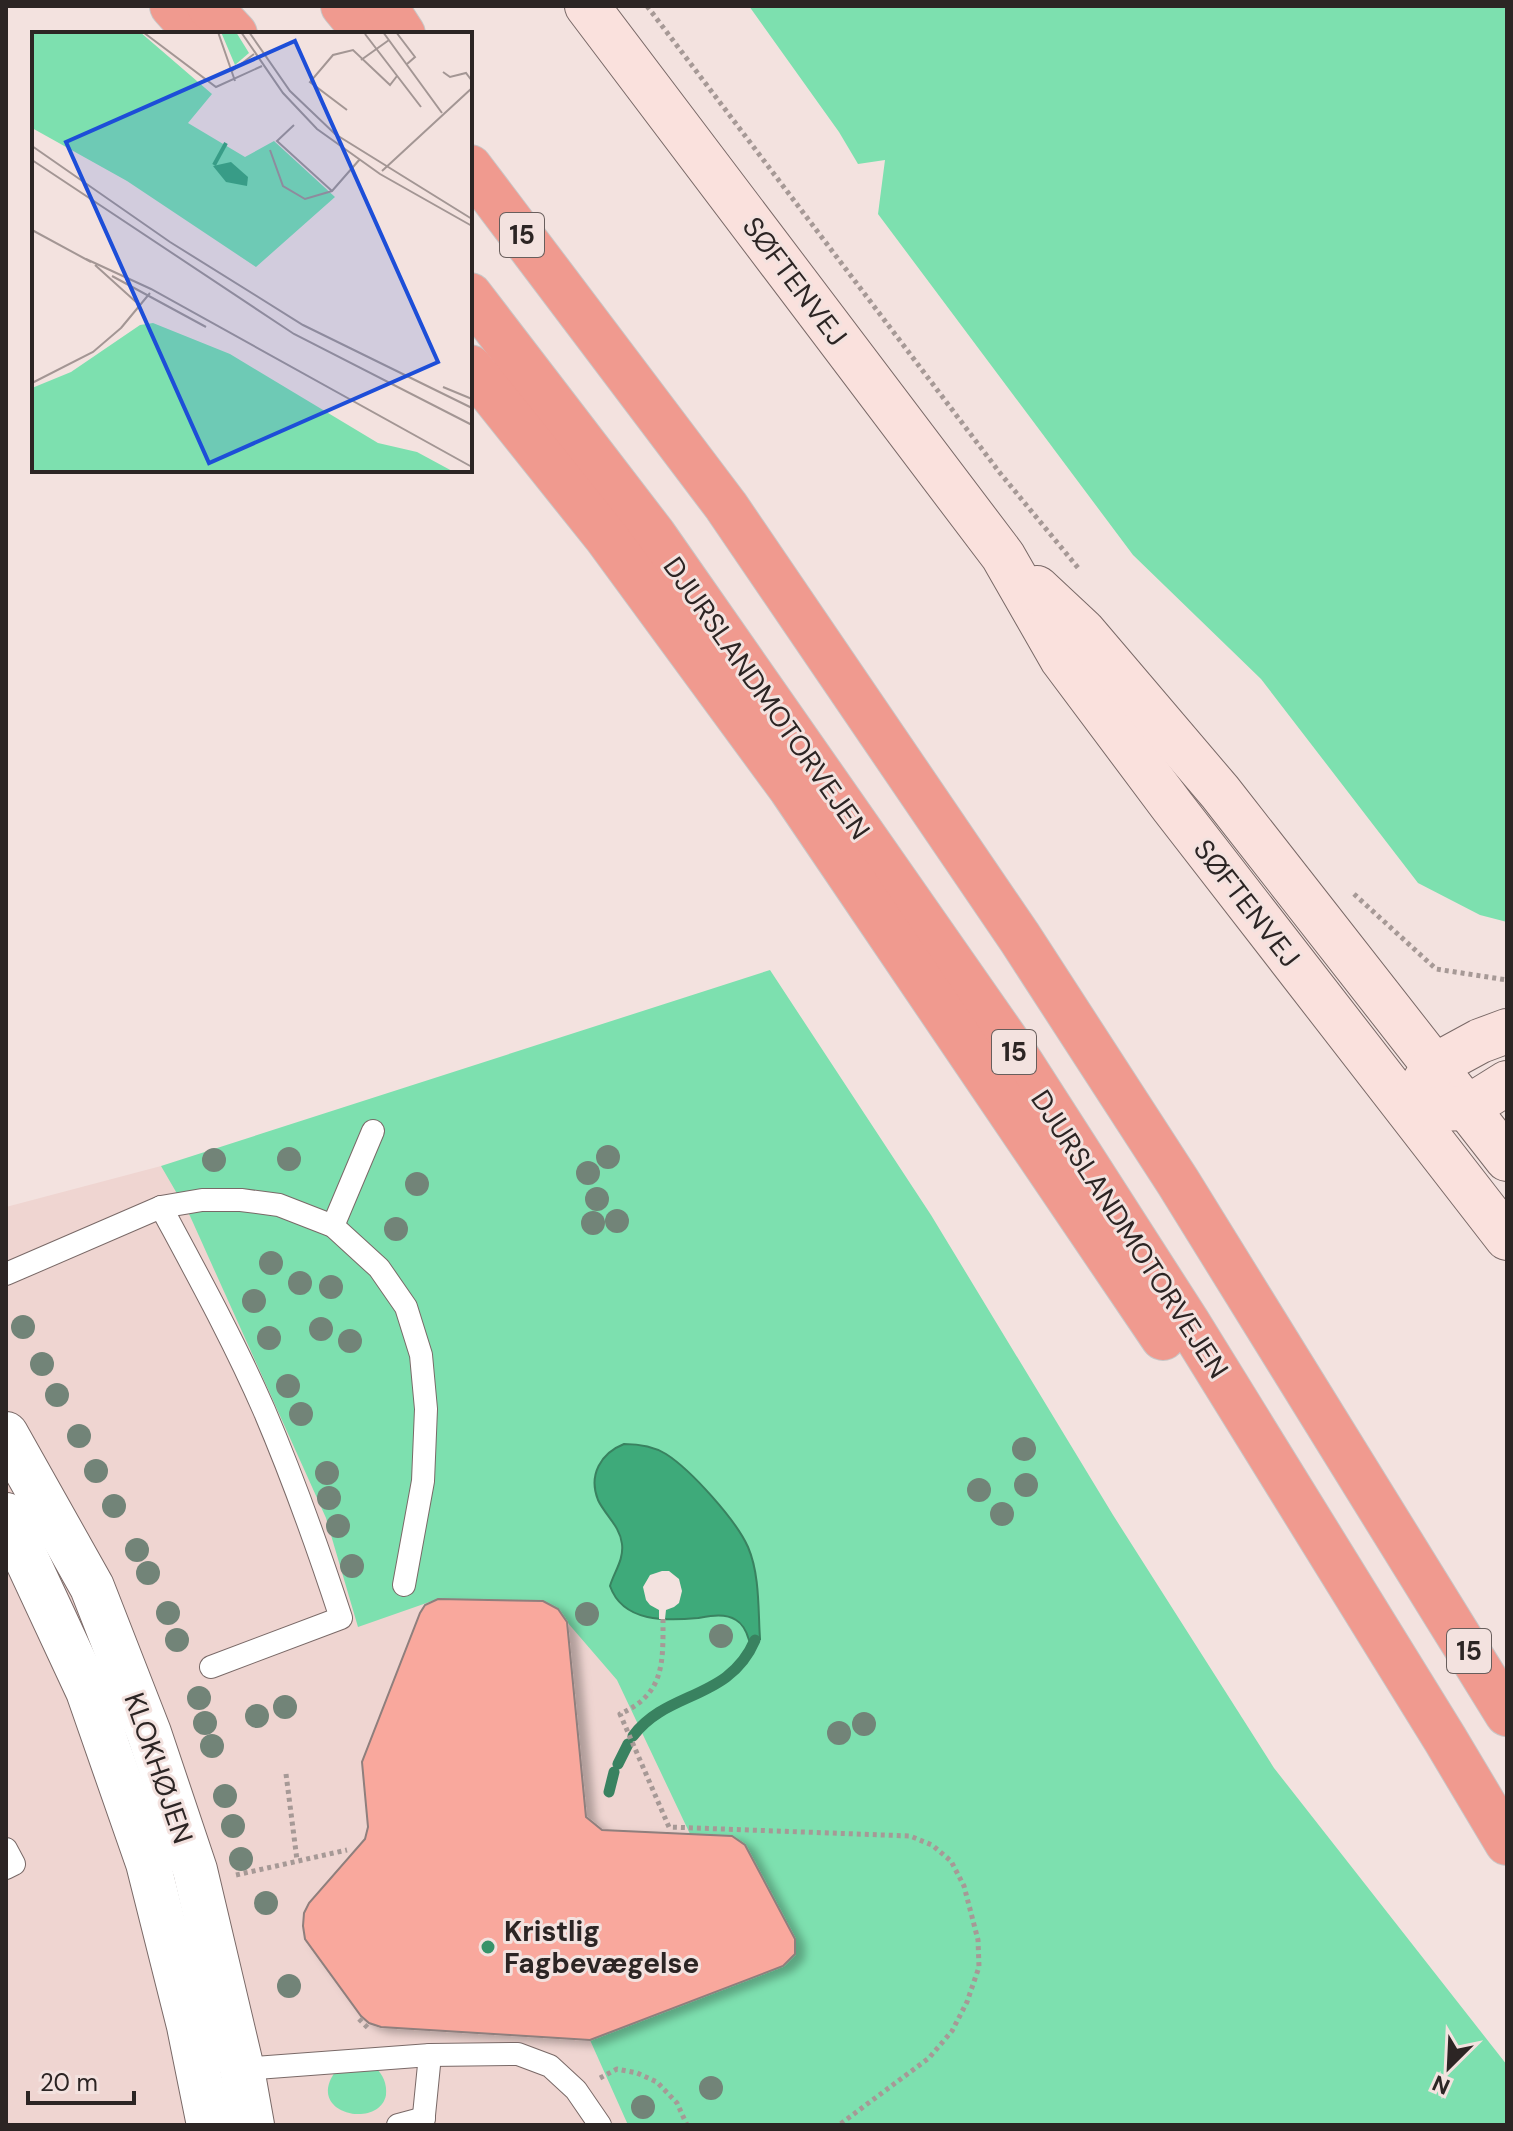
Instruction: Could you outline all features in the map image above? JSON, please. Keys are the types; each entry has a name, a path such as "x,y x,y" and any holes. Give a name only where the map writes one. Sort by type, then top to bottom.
{"highway":[{"path":"172,6 195,32"},
{"path":"209,6 233,32"},
{"path":"232,6 253,32"},
{"path":"343,6 364,32"},
{"path":"385,6 402,32"},
{"path":"472,143 575,303"},
{"name":"15","path":"472,170 726,506 1020,938 1195,1209 1507,1714"},
{"name":"DJURSLANDMOTORVEJEN","path":"472,298 654,535 1009,1044 1188,1323 1507,1843"},
{"path":"472,370 606,537 791,789 1166,1342 1507,1870"}],"main road":[{"name":"SØFTENVEJ","path":"587,6 1003,556 1062,659 1507,1238"},
{"name":"SØFTENVEJ","path":"1003,556 1083,631 1220,792 1507,1159"},
{"path":"1407,1111 1434,1066 1480,1041 1507,1031"},
{"path":"1407,1111 1467,1108 1507,1083"}],"street":[{"name":"KLOKHØJEN","path":"6,1434 92,1587 149,1733 195,1870 242,2069 252,2125"},
{"name":"KLOKHØJEN","path":"6,1515 88,1691 148,1863 189,2026 209,2125"}],"lane":[{"path":"333,1226 373,1131"},
{"path":"6,1274 161,1207 202,1200 241,1200 279,1205 333,1226 379,1268 406,1307 421,1355 426,1409 423,1481 404,1585"},
{"path":"161,1207 264,1409 307,1516 341,1618 211,1667"},
{"path":"6,1849 14,1864 6,1868"},
{"path":"242,2069 430,2055 518,2054 550,2066 576,2090 600,2125"},
{"path":"398,2125 423,2122 430,2055"}],"path":[{"path":"647,6 1000,473 1080,570"},
{"path":"1344,885 1436,969 1507,980"},
{"path":"663,1619 663,1663 657,1678 646,1698 620,1714 669,1827 910,1836 932,1845 951,1861 964,1886 978,1940 979,1967 967,2002 952,2031 929,2058 839,2125"},
{"path":"286,1774 297,1860"},
{"path":"226,1877 347,1850"},
{"path":"576,2090 617,2069 637,2073 657,2082 677,2103 687,2125"}],"shaded area":[{"path":"749,6 1507,6 1507,922 1480,915 1418,883 1261,679 1133,555 878,214 885,160 858,164 839,132"},
{"path":"770,970 931,1215 1113,1515 1274,1768 1507,2065 1507,2125 628,2125 590,2040 731,1836 690,1834 617,1680 567,1622 543,1601 438,1599 358,1627 326,1518 190,1216 161,1166"},
{"path":"161,1166 1310,1830 1507,2073 1507,2125 6,2125 6,1207"},
{"path":"624,1444 656,1449 676,1461 700,1483 734,1523 748,1547 755,1569 760,1639 749,1640 741,1624 727,1616 647,1617 625,1607 616,1598 610,1586 620,1561 622,1544 598,1500 595,1482 603,1459"},
{"path":"339,2067 375,2067 386,2087 386,2095 380,2106 358,2114 334,2106 328,2096 329,2083"}],"pier":[{"path":"669,1571 679,1579 682,1591 679,1603 666,1610 665,1619 659,1619 659,1610 646,1600 643,1587 650,1575"}],"building":[{"path":"438,1599 543,1601 558,1609 567,1622 586,1817 602,1830 732,1836 745,1845 795,1939 795,1954 783,1966 590,2040 381,2027 361,2016 305,1939 304,1913 309,1903 365,1839 368,1827 362,1762 420,1613 425,1605"}],"waterway":[{"path":"633,1736 663,1710 730,1674 744,1660 755,1640"},
{"path":"618,1764 628,1744"},
{"path":"609,1792 614,1772"}],"place":[{"name":"Kristlig Fagbevægelse","path":"488,1947"}]}
